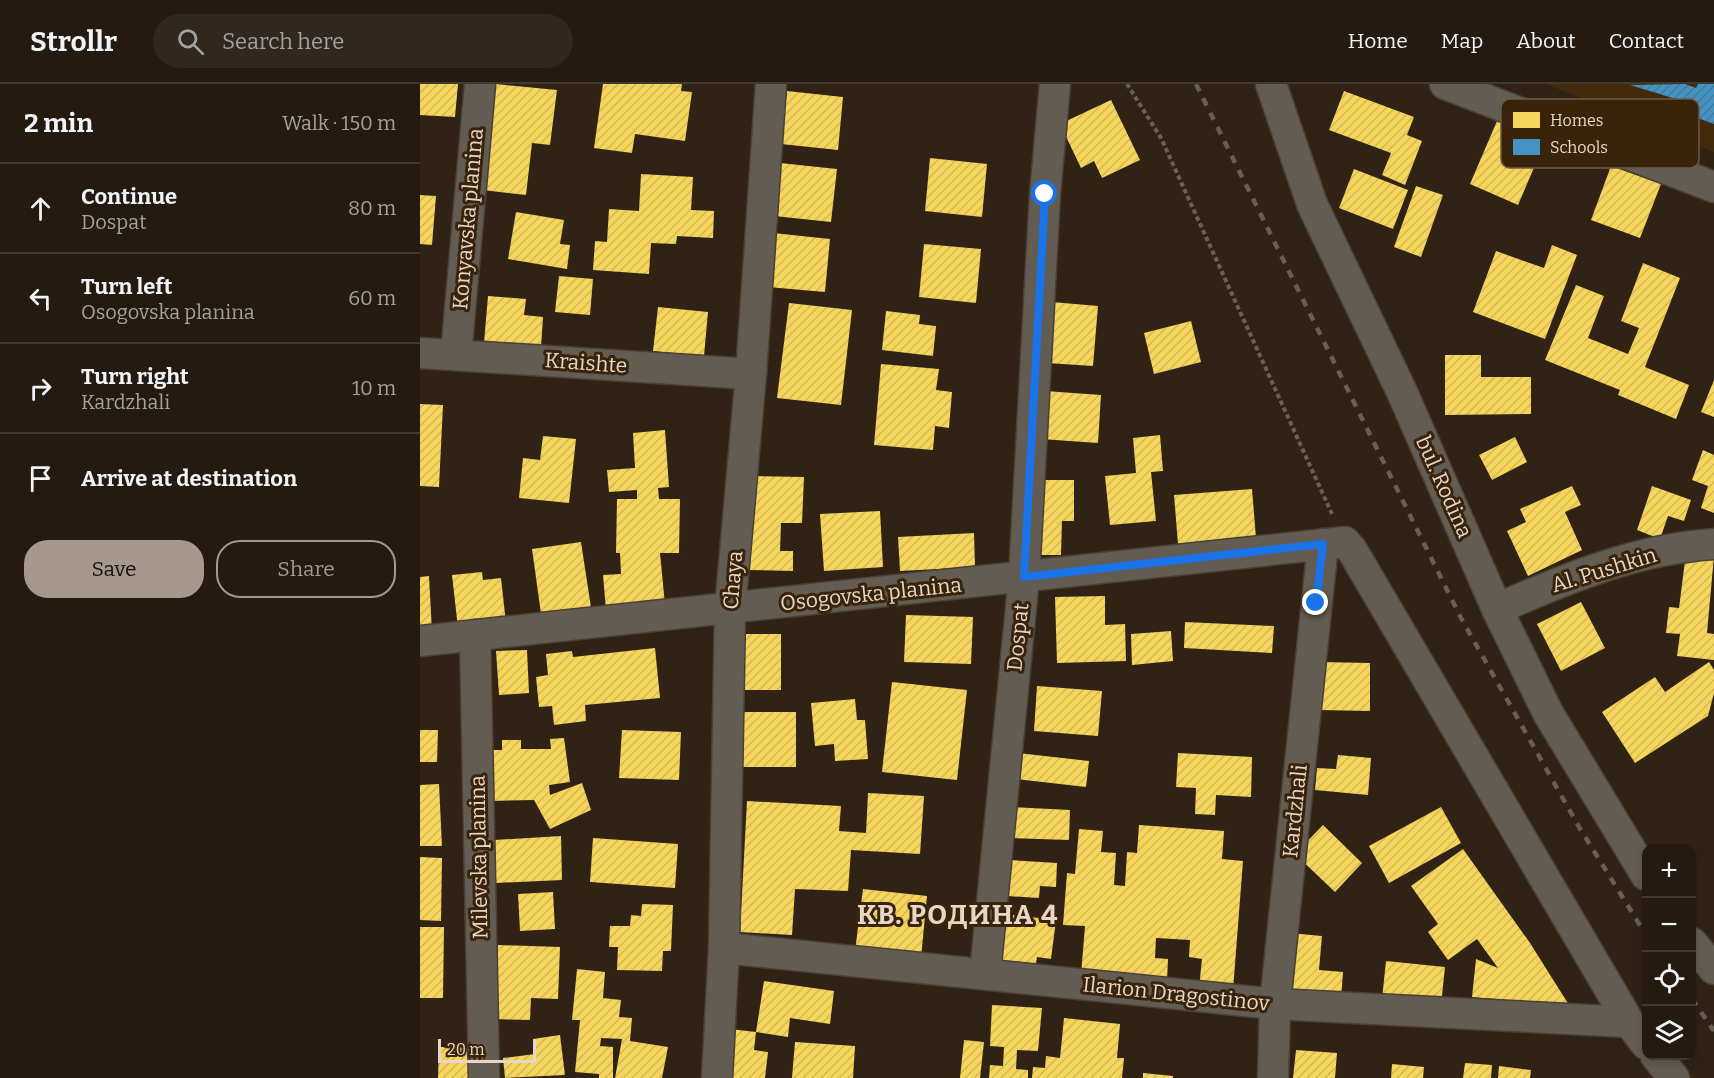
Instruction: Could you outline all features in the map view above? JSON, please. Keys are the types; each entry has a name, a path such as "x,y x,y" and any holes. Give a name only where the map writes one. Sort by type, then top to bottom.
{"street":[{"name":"Konyavska planina","path":"456,355 480,84"},
{"name":"Chaya","path":"717,1078 724,948 730,609 751,374 771,84"},
{"name":"Dospat","path":"985,974 1024,577 1045,194 1055,84"},
{"name":"bul. Rodina","path":"1270,84 1312,204 1402,392 1497,609 1548,713 1642,867"},
{"path":"1445,84 1511,96"},
{"path":"1672,168 1714,187"},
{"name":"Kraishte","path":"420,353 751,374"},
{"name":"Osogovska planina","path":"420,641 1334,543"},
{"name":"Kardzhali","path":"1272,1078 1275,1004 1334,543"},
{"path":"1334,543 1352,550 1638,1033"},
{"name":"Al. Pushkin","path":"1497,609 1566,579 1636,556 1714,544"},
{"name":"Milevska planina","path":"475,635 484,1078"},
{"name":"Ilarion Dragostinov","path":"724,948 1275,1004 1638,1033"},
{"path":"1696,948 1714,969"},
{"path":"1659,1060 1674,1078"}],"path":[{"path":"1127,84 1161,138 1334,543"}],"shaded area":[{"path":"1546,84 1714,84 1714,152 1699,146 1699,99 1583,99"}],"building: Homes":[{"path":"420,84 458,84 455,117 420,115"},
{"path":"496,84 557,90 550,145 532,143 526,195 483,190"},
{"path":"603,84 682,84 681,91 692,92 685,141 635,134 632,153 594,148"},
{"path":"787,91 843,97 838,150 781,144"},
{"path":"1344,91 1414,117 1407,135 1422,141 1405,185 1382,175 1391,153 1329,130"},
{"path":"1111,100 1140,160 1102,178 1094,161 1081,168 1060,124"},
{"path":"1497,121 1501,123 1501,168 1534,168 1518,205 1470,184"},
{"path":"930,158 987,164 982,217 925,211"},
{"path":"780,163 837,169 831,222 774,216"},
{"path":"1610,168 1617,168 1661,184 1640,238 1591,220"},
{"path":"1354,169 1408,190 1393,229 1339,208"},
{"path":"641,174 693,177 691,210 714,211 713,238 677,236 676,244 651,243 649,274 593,270 595,241 607,242 609,209 639,211"},
{"path":"1416,186 1443,195 1421,257 1394,247"},
{"path":"420,195 436,196 432,245 420,244"},
{"path":"516,212 564,220 560,244 570,245 567,269 508,259"},
{"path":"773,233 830,239 825,292 768,287"},
{"path":"924,244 981,249 976,303 919,297"},
{"path":"1552,245 1577,255 1545,339 1473,312 1496,251 1544,268"},
{"path":"1643,263 1680,278 1645,367 1689,385 1676,419 1618,395 1620,390 1545,360 1576,285 1604,296 1588,338 1628,354 1639,328 1621,321"},
{"path":"559,276 593,279 590,315 555,312"},
{"path":"488,296 526,299 524,315 543,317 541,347 484,343"},
{"path":"1052,302 1098,306 1093,366 1047,363"},
{"path":"789,303 852,310 841,405 777,398"},
{"path":"658,307 708,312 704,356 653,351"},
{"path":"886,311 920,315 919,324 936,326 933,356 882,350"},
{"path":"1191,321 1201,362 1154,374 1144,333"},
{"path":"1445,355 1481,355 1481,377 1531,377 1531,414 1445,415"},
{"path":"881,364 939,369 936,390 952,392 949,428 935,426 933,450 874,445"},
{"path":"1714,380 1714,417 1701,412"},
{"path":"1045,391 1101,395 1098,443 1041,439"},
{"path":"420,404 443,405 439,487 420,486"},
{"path":"665,430 669,487 658,488 659,499 680,499 679,553 660,553 665,605 606,610 603,575 621,574 620,553 616,553 617,499 637,499 637,490 609,492 607,470 635,468 633,433"},
{"path":"1160,435 1163,471 1151,472 1156,521 1110,525 1105,476 1136,473 1133,438"},
{"path":"543,436 576,439 569,503 519,498 523,458 540,460"},
{"path":"1515,437 1527,462 1492,480 1479,455"},
{"path":"1703,450 1714,455 1714,513 1701,508 1708,486 1692,480"},
{"path":"751,476 804,477 802,523 781,523 780,551 793,551 793,571 748,570"},
{"path":"1035,480 1074,480 1074,521 1062,521 1061,555 1035,555"},
{"path":"1572,486 1581,505 1565,512 1582,550 1528,576 1507,531 1526,522 1520,509"},
{"path":"1652,486 1691,500 1684,521 1668,516 1660,539 1637,530"},
{"path":"1252,489 1256,538 1178,544 1174,495"},
{"path":"880,511 883,567 824,571 820,514"},
{"path":"974,533 975,567 900,571 898,537"},
{"path":"581,542 592,614 542,621 532,549"},
{"path":"1686,553 1714,556 1707,633 1714,634 1714,660 1677,656 1680,634 1666,633 1669,607 1679,608"},
{"path":"482,572 483,580 501,578 506,623 458,628 452,575"},
{"path":"429,576 432,632 420,632 420,577"},
{"path":"1105,596 1105,625 1125,624 1126,661 1057,663 1055,597"},
{"path":"1581,602 1605,648 1561,671 1537,624"},
{"path":"906,615 973,617 971,664 904,662"},
{"path":"1185,622 1274,626 1272,653 1184,648"},
{"path":"1171,631 1173,661 1132,665 1131,634"},
{"path":"732,634 781,634 781,690 733,690"},
{"path":"655,648 660,698 585,705 586,721 554,725 552,706 539,707 536,677 548,675 546,654 572,651 573,657"},
{"path":"527,650 529,693 499,695 496,651"},
{"path":"1319,662 1370,663 1370,711 1319,710"},
{"path":"1709,662 1714,670 1714,693 1708,716 1635,763 1602,712 1655,677 1665,692"},
{"path":"892,682 967,690 957,780 882,772"},
{"path":"1037,686 1102,691 1098,736 1034,731"},
{"path":"855,699 857,720 865,720 868,759 835,761 834,744 815,746 811,703"},
{"path":"737,712 796,712 796,767 738,767"},
{"path":"420,730 438,730 437,762 420,762"},
{"path":"622,730 681,732 679,780 619,778"},
{"path":"564,738 570,782 549,785 550,795 582,783 591,810 550,829 534,800 490,801 489,750 502,750 502,740 521,740 521,749 551,749 550,739"},
{"path":"1018,753 1089,761 1086,787 1015,779"},
{"path":"1178,753 1252,757 1251,797 1216,795 1215,815 1195,814 1196,788 1176,787"},
{"path":"1338,755 1371,758 1368,795 1315,790 1317,768 1336,769"},
{"path":"439,784 442,846 420,846 420,785"},
{"path":"868,793 924,796 920,854 851,850 848,891 795,889 792,935 740,932 747,801 841,806 839,831 866,833"},
{"path":"1009,807 1070,810 1069,840 1008,838"},
{"path":"1441,807 1461,843 1389,883 1369,846"},
{"path":"1139,825 1224,831 1222,859 1243,861 1233,990 1199,988 1202,959 1189,957 1190,940 1156,938 1155,958 1168,959 1167,981 1081,975 1085,926 1063,925 1067,873 1075,874 1079,829 1103,831 1101,852 1116,853 1114,885 1125,886 1127,852 1137,853"},
{"path":"1323,825 1362,863 1335,892 1295,854"},
{"path":"561,836 562,880 496,883 494,840"},
{"path":"593,838 678,844 675,888 590,882"},
{"path":"1463,849 1530,943 1569,1005 1472,997 1476,959 1498,968 1477,939 1448,960 1428,932 1438,924 1411,886"},
{"path":"420,857 442,858 441,921 420,920"},
{"path":"1010,860 1057,863 1056,887 1040,886 1039,898 1007,896"},
{"path":"863,889 927,896 921,958 855,951"},
{"path":"553,892 555,929 520,931 518,894"},
{"path":"642,904 673,905 671,951 663,951 662,971 617,970 618,947 609,947 610,926 630,926 631,915 641,916"},
{"path":"998,913 1056,920 1051,959 1037,957 1035,971 991,965"},
{"path":"420,927 444,927 443,998 420,998"},
{"path":"1290,933 1322,936 1319,970 1343,972 1341,1000 1284,994"},
{"path":"498,945 560,947 558,999 531,998 530,1020 484,1019 497,982"},
{"path":"1386,961 1445,967 1441,1005 1382,999"},
{"path":"577,969 605,972 603,998 621,1000 619,1017 632,1018 630,1041 668,1047 662,1078 615,1078 622,1039 601,1038 600,1046 613,1047 613,1078 599,1078 599,1074 575,1072 580,1020 572,1020"},
{"path":"764,981 834,991 830,1024 790,1018 788,1037 756,1032"},
{"path":"992,1005 1042,1008 1038,1051 1017,1050 1016,1069 1028,1070 1028,1078 989,1078 990,1065 1003,1066 1004,1047 990,1046"},
{"path":"1064,1018 1120,1024 1117,1058 1124,1058 1122,1078 1032,1078 1033,1067 1045,1068 1046,1056 1060,1058"},
{"path":"730,1029 756,1032 754,1050 768,1052 765,1078 723,1078"},
{"path":"560,1035 565,1075 505,1078 503,1058 535,1054 533,1039"},
{"path":"964,1040 984,1042 980,1078 960,1078"},
{"path":"795,1042 855,1046 853,1078 792,1078"},
{"path":"439,1047 472,1048 471,1078 438,1078"},
{"path":"1296,1050 1337,1053 1335,1078 1293,1078"},
{"path":"1465,1063 1492,1065 1491,1078 1463,1078"},
{"path":"1392,1064 1424,1067 1423,1078 1391,1078"},
{"path":"1499,1066 1531,1070 1530,1078 1498,1078"},
{"path":"1143,1073 1173,1076 1173,1078 1143,1078"}],"building: Schools":[{"path":"1685,84 1696,88 1698,84 1714,84 1714,124 1699,118 1699,99 1676,99 1630,85"}],"railway":[{"path":"1196,84 1461,618 1579,827 1642,929"},
{"path":"1696,1005 1714,1031"}],"district":[{"name":"КВ. РОДИНА 4","path":"958,915"}],"route":[{"path":"1045,194 1024,577 1323,544 1316,603"}]}
